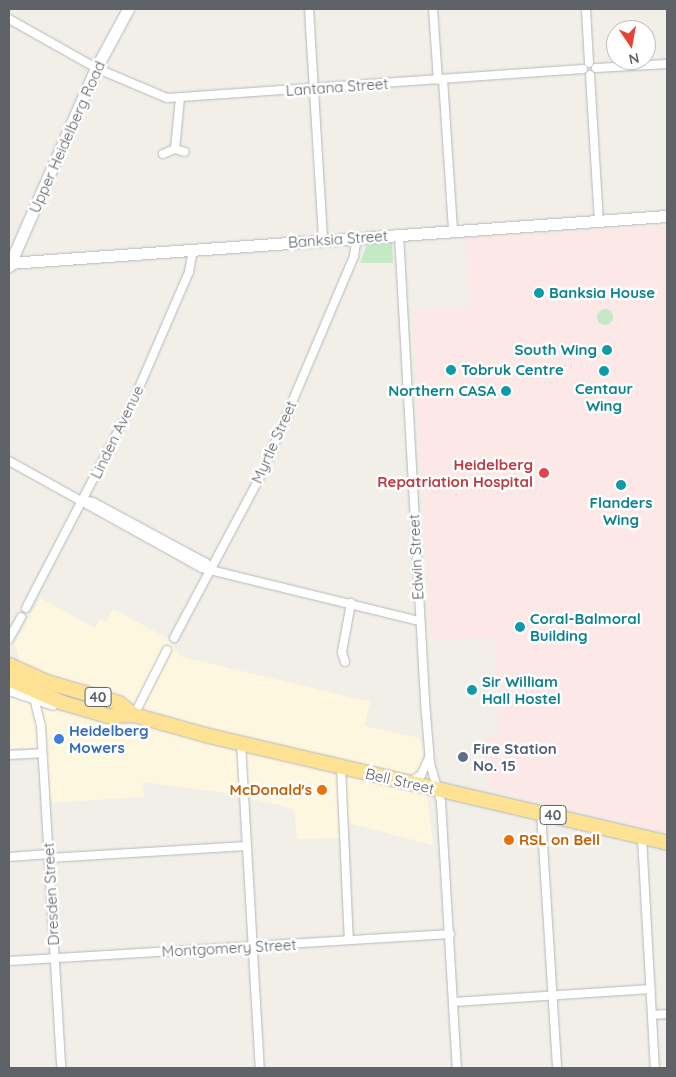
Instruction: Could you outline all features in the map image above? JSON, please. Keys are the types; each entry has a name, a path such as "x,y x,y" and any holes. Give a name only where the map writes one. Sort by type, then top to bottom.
{"highway":[{"path":"9,656 59,686"},
{"name":"40","path":"9,665 59,686"},
{"name":"40","path":"9,679 77,707"},
{"name":"Bell Street","path":"59,686 119,703 134,715"},
{"name":"Bell Street","path":"77,707 114,716 134,715 241,743 541,812 667,844"}],"street":[{"name":"Upper Heidelberg Road","path":"9,264 96,68 128,9"},
{"path":"309,9 323,240"},
{"path":"433,9 453,231"},
{"path":"586,9 592,66 590,75 599,221"},
{"name":"Lantana Street","path":"9,19 96,68 168,98 584,69"},
{"path":"590,75 584,69 592,66 667,64"},
{"path":"175,149 180,98"},
{"path":"163,154 175,149 186,152"},
{"name":"Banksia Street","path":"9,264 667,216"},
{"name":"Edwin Street","path":"399,235 420,621 430,758 442,802 457,1068"},
{"name":"Myrtle Street","path":"174,638 262,473 354,256 356,238"},
{"name":"Linden Avenue","path":"26,608 132,406 190,272 194,250"},
{"path":"9,461 82,500 93,502 206,563 211,569 420,621"},
{"path":"345,662 342,652 351,603"},
{"path":"9,639 21,617"},
{"path":"134,715 168,650"},
{"name":"Bell Street","path":"9,689 54,704 77,707"},
{"name":"Dresden Street","path":"34,698 41,719 61,1068"},
{"path":"41,719 46,709 54,704"},
{"path":"241,743 260,1068"},
{"path":"9,755 42,753"},
{"path":"407,782 421,775 430,758"},
{"path":"341,767 350,940"},
{"path":"541,812 557,1068"},
{"path":"642,838 655,1068"},
{"path":"9,857 247,846"},
{"name":"Montgomery Street","path":"9,961 450,934"},
{"path":"454,1002 650,989"},
{"path":"652,1015 667,1014"}],"shaded area":[{"name":"Heidelberg Repatriation Hospital","path":"667,226 667,833 488,789 485,738 499,737 494,637 431,640 412,310 470,307 466,238"},
{"path":"40,598 95,628 100,619 106,623 113,609 167,638 180,656 370,702 364,726 420,738 433,845 344,822 345,838 297,839 294,809 234,794 143,782 144,797 46,803 42,753 32,748 9,748 9,697 30,701 15,643"}],"green space":[{"path":"392,241 393,263 360,263 368,242"},
{"path":"605,309 613,317 605,325 597,317"}],"place":[{"name":"Banksia House","path":"539,293"},
{"name":"South Wing","path":"607,350"},
{"name":"Tobruk Centre","path":"451,370"},
{"name":"Centaur Wing","path":"604,371"},
{"name":"Northern CASA","path":"506,391"},
{"name":"Heidelberg Repatriation Hospital","path":"544,473"},
{"name":"Flanders Wing","path":"621,485"},
{"name":"Coral-Balmoral Building","path":"520,627"},
{"name":"Sir William Hall Hostel","path":"472,690"},
{"name":"Heidelberg Mowers","path":"59,739"},
{"name":"Fire Station No. 15","path":"463,757"},
{"name":"McDonald's","path":"322,790"},
{"name":"RSL on Bell","path":"509,840"}]}
